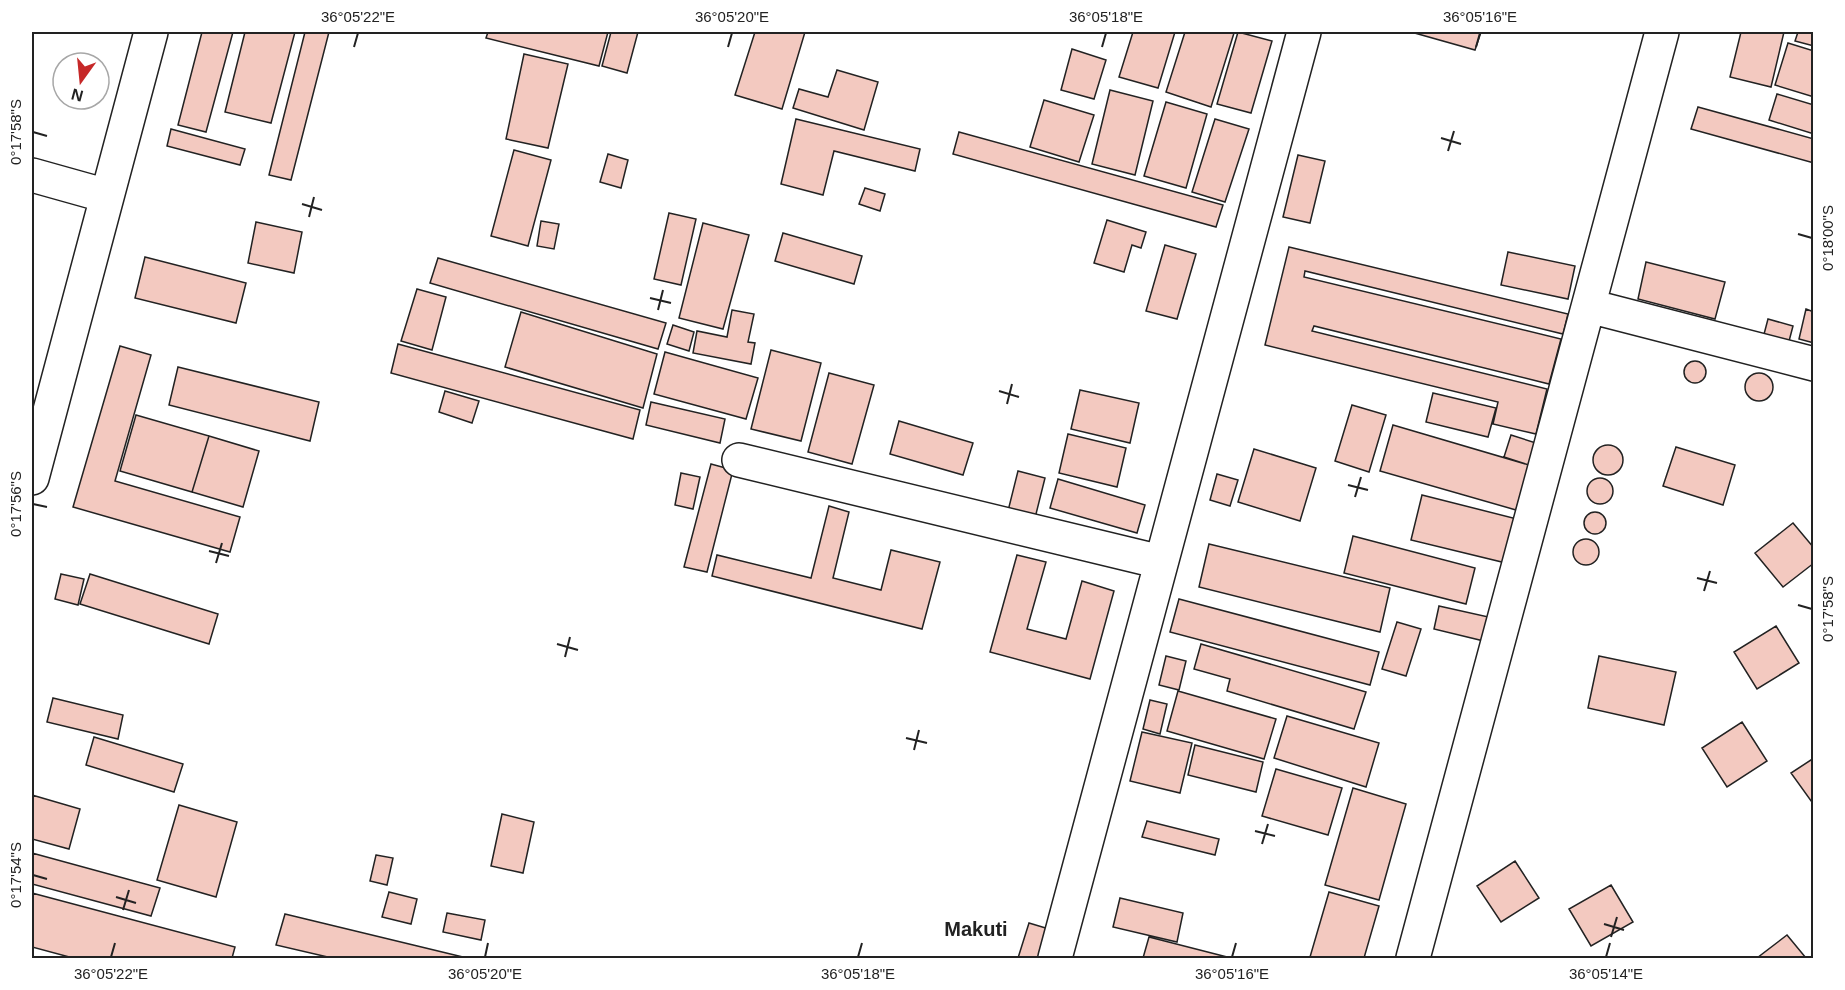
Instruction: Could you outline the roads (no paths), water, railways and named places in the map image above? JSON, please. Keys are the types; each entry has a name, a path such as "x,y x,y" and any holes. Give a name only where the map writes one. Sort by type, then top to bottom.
{"street":[{"path":"32,478 152,32"},
{"path":"1055,958 1304,32"},
{"path":"1413,958 1662,32"},
{"path":"32,175 107,196"},
{"path":"1589,306 1814,364"},
{"path":"739,460 1161,562"}],"district":[{"name":"Makuti","path":"976,929"}]}
